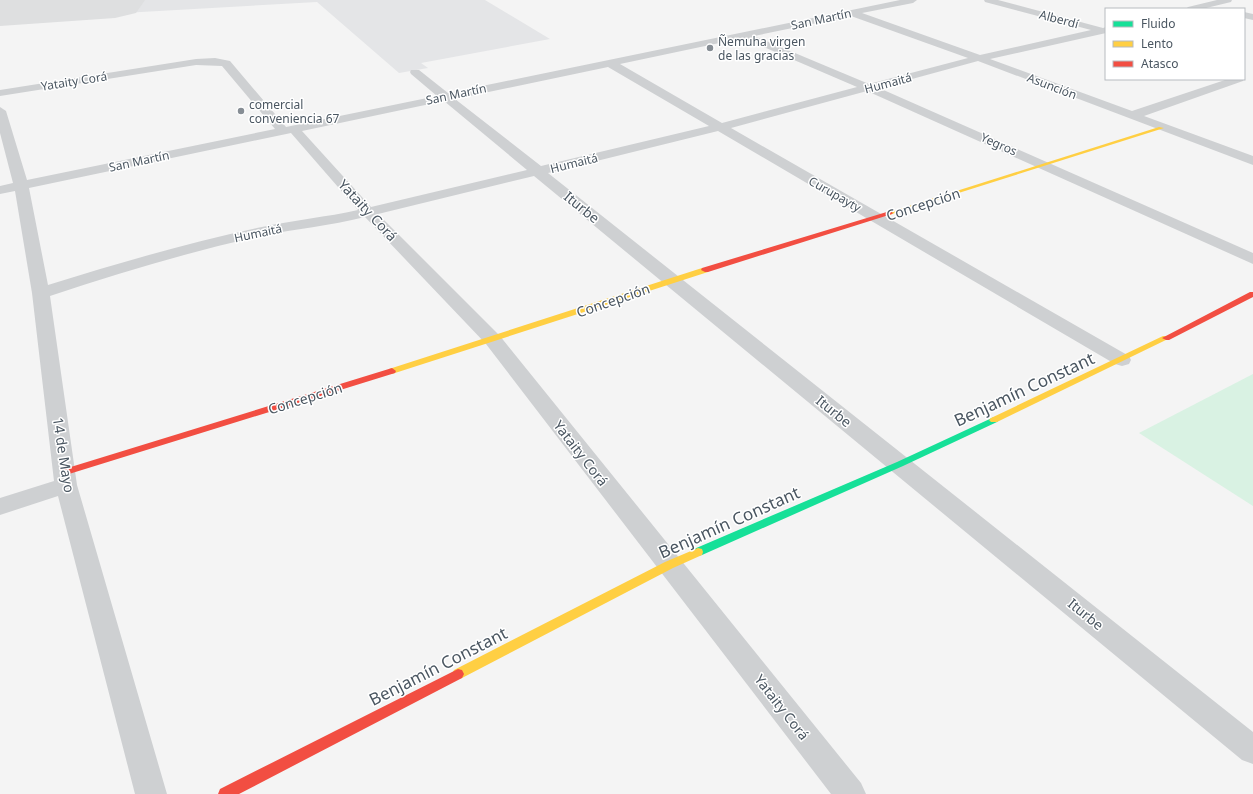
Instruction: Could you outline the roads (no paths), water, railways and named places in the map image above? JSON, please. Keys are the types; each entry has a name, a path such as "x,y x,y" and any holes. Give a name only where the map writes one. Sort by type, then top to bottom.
{"street":[{"name":"San Martín","path":"0,190 913,0"},
{"name":"Alberdí","path":"988,0 1105,31"},
{"path":"1186,0 1216,8"},
{"path":"1195,8 1228,0"},
{"name":"Asunción","path":"850,12 979,58 1161,128 1253,161"},
{"name":"Humaitá","path":"41,293 115,269 214,242 294,225 368,212 720,127 872,88 979,58 1105,31"},
{"name":"Yegros","path":"743,35 872,88 1253,259"},
{"name":"Yataity Corá","path":"0,93 196,62 216,61 226,64 492,340 850,794"},
{"name":"Curupayty","path":"610,63 1122,360"},
{"name":"Iturbe","path":"415,72 1253,750"},
{"path":"1131,116 1236,80"},
{"name":"14 de Mayo","path":"0,111 21,185 41,293 66,478 151,794"},
{"name":"Concepción","path":"0,507 66,478 673,280 1161,128"},
{"name":"Benjamín Constant","path":"225,794 669,565 900,464 1122,360 1253,294"}],"place":[{"name":"Ñemuha virgen de las gracias","path":"710,48"},
{"name":"comercial conveniencia 67","path":"241,111"}]}
